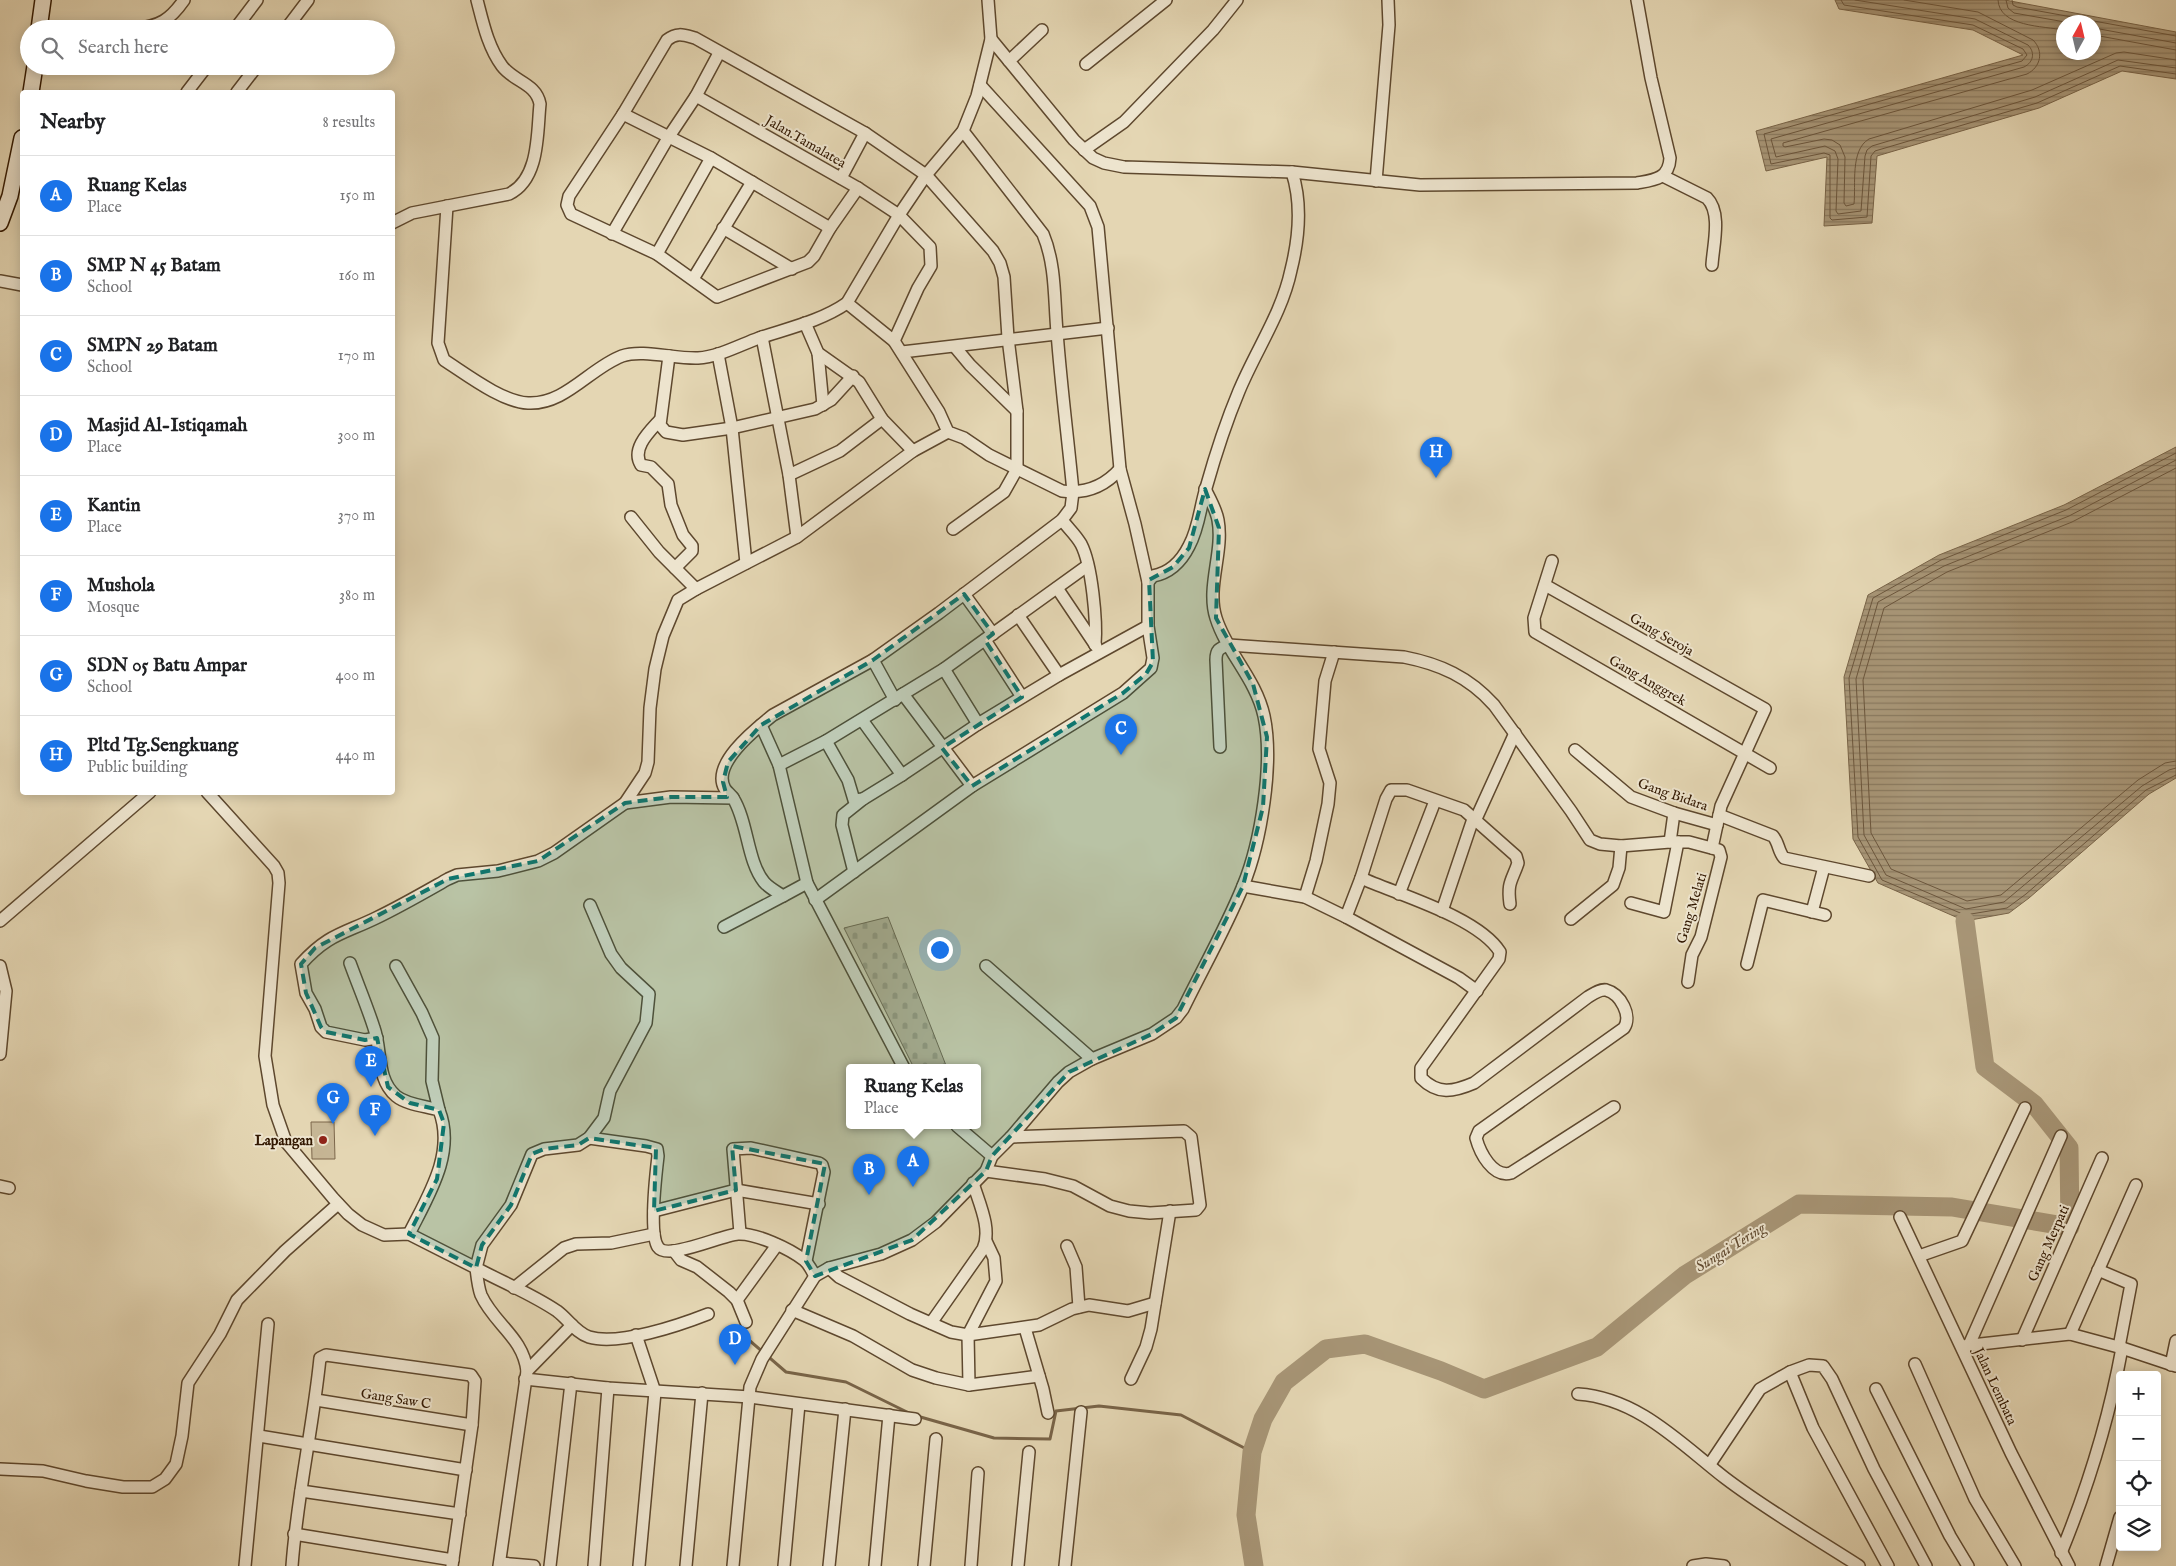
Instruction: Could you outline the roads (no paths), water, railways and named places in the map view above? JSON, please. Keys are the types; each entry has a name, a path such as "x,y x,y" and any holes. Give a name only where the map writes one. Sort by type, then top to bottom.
{"street":[{"path":"40,20 43,0"},
{"path":"166,20 172,17 184,0"},
{"path":"243,20 258,0"},
{"path":"293,20 308,0"},
{"path":"395,222 412,213 510,194 516,190 529,172 535,155 540,104 538,96 534,89 504,69 498,60 486,36 478,0"},
{"path":"447,206 438,343 444,360 502,396 519,402 530,404 544,402 577,385 622,356 699,358 718,354 805,323 837,310 847,303 876,258 899,215 926,175 963,131 974,105 991,39 988,0"},
{"path":"1086,64 1166,0"},
{"path":"1084,150 1124,122 1213,30 1237,0"},
{"path":"1376,181 1389,25 1388,0"},
{"path":"991,39 1065,131 1084,150 1104,163 1124,167 1292,172 1420,185 1637,183 1656,180 1664,176 1670,165 1670,154 1651,78 1637,0"},
{"path":"1009,60 1042,30"},
{"path":"858,188 830,228 814,256 802,266 717,297 657,254 571,214 568,210 569,196 623,114 667,40 681,34 695,38 865,133 926,175 994,251 1000,263 1004,277 1008,338 1017,411 1017,470 1004,492 953,529"},
{"path":"612,234 668,138 696,96 719,53"},
{"path":"31,90 34,75"},
{"path":"189,90 200,75"},
{"path":"239,90 250,75"},
{"path":"815,900 972,786 1123,693 1146,674 1151,668 1154,658 1148,626 1148,582 1120,470 1098,227 1090,206 980,85"},
{"name":"Jalan.Tamalatea","path":"696,96 858,188 899,215 930,247 931,266 918,288 894,341"},
{"path":"623,114 711,158 830,228"},
{"path":"783,896 765,883 760,875 748,843 739,808 725,789 723,782 725,768 738,746 773,715 873,660 1062,520 1071,508 1073,492 1057,333 1052,260 1044,234 963,131"},
{"path":"840,178 865,133"},
{"path":"0,223 10,196 20,148"},
{"path":"657,254 711,158"},
{"path":"1148,582 1152,576 1162,574 1174,567 1189,548 1205,489 1239,391 1282,299 1291,270 1296,242 1298,210 1296,184 1292,172"},
{"path":"1664,176 1707,198 1712,203 1715,218 1712,265"},
{"path":"693,279 752,182"},
{"path":"723,228 792,269"},
{"path":"0,281 20,285"},
{"path":"847,303 894,341 939,412 948,432 964,438 1017,470 1050,486 1073,492 1088,490 1105,484 1120,470"},
{"path":"805,323 818,353 823,405"},
{"path":"902,352 955,347 1008,338 1108,328"},
{"path":"762,337 789,475 797,537"},
{"path":"955,347 970,366 1017,411"},
{"path":"818,353 853,376 866,391 882,419 913,451"},
{"path":"718,354 732,428 746,563"},
{"path":"668,356 659,421 641,444 638,457 641,465 651,467 668,484 671,506 683,535 692,546 692,551 675,568"},
{"path":"659,421 664,431 683,435 732,428 823,405 853,376"},
{"path":"789,475 840,451 882,419"},
{"path":"376,1038 365,1040 326,1032 321,1027 315,1009 306,993 301,964 315,948 333,936 373,919 448,878 457,875 498,871 538,861 554,853 625,803 642,779 648,762 650,708 655,669 663,636 678,600 797,537 913,451 948,432"},
{"path":"733,1566 753,1378 765,1354 815,1276 829,1268 881,1254 912,1240 936,1222 986,1171 992,1156 1069,1072 1092,1059 1152,1034 1176,1018 1183,1009 1243,886 1263,807 1268,770 1267,738 1264,714 1253,684 1229,645 1216,618 1214,607 1219,528 1214,507 1205,489"},
{"path":"631,517 675,568 696,589"},
{"path":"1062,520 1078,539 1082,547 1096,614 1097,649"},
{"path":"1545,584 1552,561"},
{"path":"779,766 862,720 944,669 1087,566"},
{"name":"Gang Anggrek","path":"1545,584 1534,618 1535,632 1770,768"},
{"name":"Gang Seroja","path":"1545,584 1765,709 1745,754"},
{"path":"1057,588 1097,649"},
{"path":"964,594 1022,697"},
{"path":"1018,615 1059,675"},
{"path":"854,872 842,820 843,815 863,799 1097,649 1148,626"},
{"path":"1220,747 1216,652 1220,648 1229,645 1404,657 1426,661 1446,668 1482,692 1515,733 1590,840 1600,844 1620,846 1674,842 1712,848 1718,820 1745,754"},
{"path":"1305,897 1316,861 1328,804 1329,778 1319,749 1325,681 1334,652"},
{"path":"873,660 899,697 972,786"},
{"path":"944,669 978,724"},
{"path":"862,720 902,775"},
{"path":"760,725 779,766 807,883 902,1064"},
{"path":"1442,911 1474,820 1515,733"},
{"path":"826,741 848,780 854,800 863,799"},
{"name":"Gang Bidara","path":"1575,750 1631,797 1674,812 1718,820 1773,836 1777,841 1779,853 1784,858 1824,867"},
{"path":"1346,917 1361,878 1386,799 1391,790 1407,790 1464,810 1516,856 1518,860 1517,867 1510,882 1510,904"},
{"path":"0,921 147,795"},
{"path":"209,795 267,858 278,873 279,883 265,1056 273,1105 286,1142 338,1204 362,1225 384,1235 409,1234 514,1288 556,1311 580,1333 591,1338 614,1338 674,1327 708,1314"},
{"path":"625,803 671,797 733,798"},
{"path":"1399,894 1435,801"},
{"path":"1631,904 1664,912 1674,842 1674,812"},
{"path":"1571,919 1613,885 1619,868 1620,846"},
{"name":"Gang Melati","path":"1688,982 1692,956 1701,937 1721,857 1719,850 1712,848"},
{"path":"1812,912 1824,867 1869,876"},
{"path":"1361,878 1442,911 1484,933 1500,952 1499,959 1421,1068 1421,1078 1430,1087 1452,1091 1474,1083 1600,990 1607,990 1621,1002 1628,1020 1624,1028 1479,1131 1476,1138 1481,1151 1496,1172 1500,1174 1511,1173 1614,1107"},
{"path":"724,927 807,883"},
{"path":"1243,886 1305,897 1459,978 1477,991"},
{"path":"1747,964 1763,900 1825,915"},
{"path":"534,1566 500,1564 526,1375 526,1357 480,1294 476,1268 482,1245 511,1205 532,1154 544,1149 578,1145 589,1138 604,1118 610,1091 646,1023 650,999 649,994 621,968 611,954 590,905"},
{"path":"350,963 376,1038 382,1076 396,1097 410,1103 439,1110"},
{"path":"0,966 6,991 0,1054"},
{"path":"396,966 422,1013 433,1038 432,1081 444,1123 444,1143 440,1169 409,1234"},
{"path":"986,966 1092,1059"},
{"path":"1919,1256 1962,1241 2025,1108"},
{"path":"960,1129 992,1156"},
{"path":"986,1171 1045,1179 1073,1186 1110,1206 1129,1211 1150,1213 1196,1210 1200,1205 1192,1137 1188,1133 1177,1130 1011,1137"},
{"path":"1965,1346 2061,1136"},
{"path":"589,1138 646,1146 657,1150 654,1234 658,1247 665,1252 740,1233 776,1245 806,1261 815,1276"},
{"path":"740,1233 732,1149 751,1148 822,1165 824,1172 819,1204 806,1261"},
{"name":"Gang Merpati","path":"2022,1340 2102,1158"},
{"path":"930,1323 983,1249 986,1241 986,1230 973,1183"},
{"path":"2070,1334 2136,1185"},
{"path":"654,1211 736,1190 819,1204"},
{"path":"0,1469 43,1470 86,1481 123,1487 152,1486 165,1479 176,1464 182,1436 188,1382 220,1334 237,1300 285,1250 338,1204"},
{"path":"1131,1379 1146,1347 1170,1211"},
{"name":"Jalan Lembata","path":"1900,1217 1965,1346 2011,1453 2069,1566"},
{"path":"514,1288 564,1248 576,1244 611,1243 654,1234"},
{"path":"969,1386 968,1336 996,1281 994,1258 986,1241"},
{"path":"737,1300 776,1245"},
{"path":"1068,1246 1076,1267 1079,1307"},
{"path":"674,1251 682,1260 703,1272 737,1300 746,1322"},
{"path":"829,1268 839,1277 930,1323 951,1332 968,1336 1039,1325 1079,1307 1089,1305 1128,1311 1155,1303"},
{"path":"2061,1553 2083,1498 2100,1441 2120,1348 2131,1284 2098,1270"},
{"path":"792,1310 852,1336 912,1370 936,1378 969,1386 1039,1376"},
{"path":"245,1566 259,1436 268,1324"},
{"path":"526,1375 572,1325"},
{"path":"1025,1328 1048,1413"},
{"path":"636,1334 655,1392 638,1566"},
{"path":"1965,1346 2070,1334 2174,1365 2176,1341"},
{"path":"292,1566 294,1534 316,1400 320,1358 323,1355 471,1375 476,1383 472,1425 453,1563 294,1534"},
{"path":"1915,1364 1975,1499 2015,1566"},
{"path":"1710,1464 1760,1389 1790,1372 1809,1365 1818,1365 1826,1370 1832,1379 1874,1469 1926,1566"},
{"path":"1790,1372 1812,1428 1888,1566"},
{"path":"526,1375 608,1388 750,1397 889,1414 915,1419"},
{"path":"550,1566 572,1383"},
{"path":"594,1566 608,1388"},
{"path":"1876,1389 1950,1536 1968,1566"},
{"path":"686,1566 702,1393"},
{"path":"1578,1394 1593,1395 1637,1411 1682,1441 1724,1477 1859,1566"},
{"name":"Gang Saw C","path":"316,1400 472,1425"},
{"path":"784,1566 799,1404"},
{"path":"829,1566 845,1409"},
{"path":"1065,1566 1081,1412"},
{"path":"875,1566 889,1414"},
{"path":"259,1436 466,1470"},
{"path":"924,1566 936,1439"},
{"path":"1018,1566 1029,1452"},
{"path":"971,1566 978,1473"},
{"path":"301,1491 460,1514"},
{"path":"2106,1566 2116,1531"},
{"path":"1693,1566 1706,1564 1724,1566"}],"water":[{"path":"1835,0 2005,0 2085,15 2056,15 2056,60 2101,60 2101,18 2176,32 2176,79 2122,71 2039,108 1877,156 1872,223 1824,226 1827,157 1766,171 1756,131 2023,55 1973,30 1839,9"},
{"path":"2176,447 2176,778 2149,794 2029,898 2009,913 1965,921 1878,883 1853,839 1844,677 1868,595 1939,555 2064,505"}],"waterway":[{"name":"Sungai Tering","path":"1254,1566 1246,1515 1252,1452 1263,1419 1284,1382 1326,1349 1365,1344 1441,1371 1484,1389 1597,1347 1685,1275 1799,1204 1952,1207 2070,1227 2069,1148 2034,1104 1985,1067 1965,921"},
{"path":"742,1334 786,1372 846,1382 909,1413"},
{"path":"917,1416 994,1438 1050,1439 1056,1411 1099,1406 1181,1415 1252,1452"}],"place":[{"name":"Pltd Tg.Sengkuang","path":"1436,478"},
{"name":"SMPN 29 Batam","path":"1121,755"},
{"name":"Kantin","path":"371,1087"},
{"name":"SDN 05 Batu Ampar","path":"333,1124"},
{"name":"Mushola","path":"375,1136"},
{"name":"Lapangan","path":"323,1140"},
{"name":"Ruang Kelas","path":"913,1187"},
{"name":"SMP N 45 Batam","path":"869,1195"},
{"name":"Masjid Al-Istiqamah","path":"735,1365"}]}
